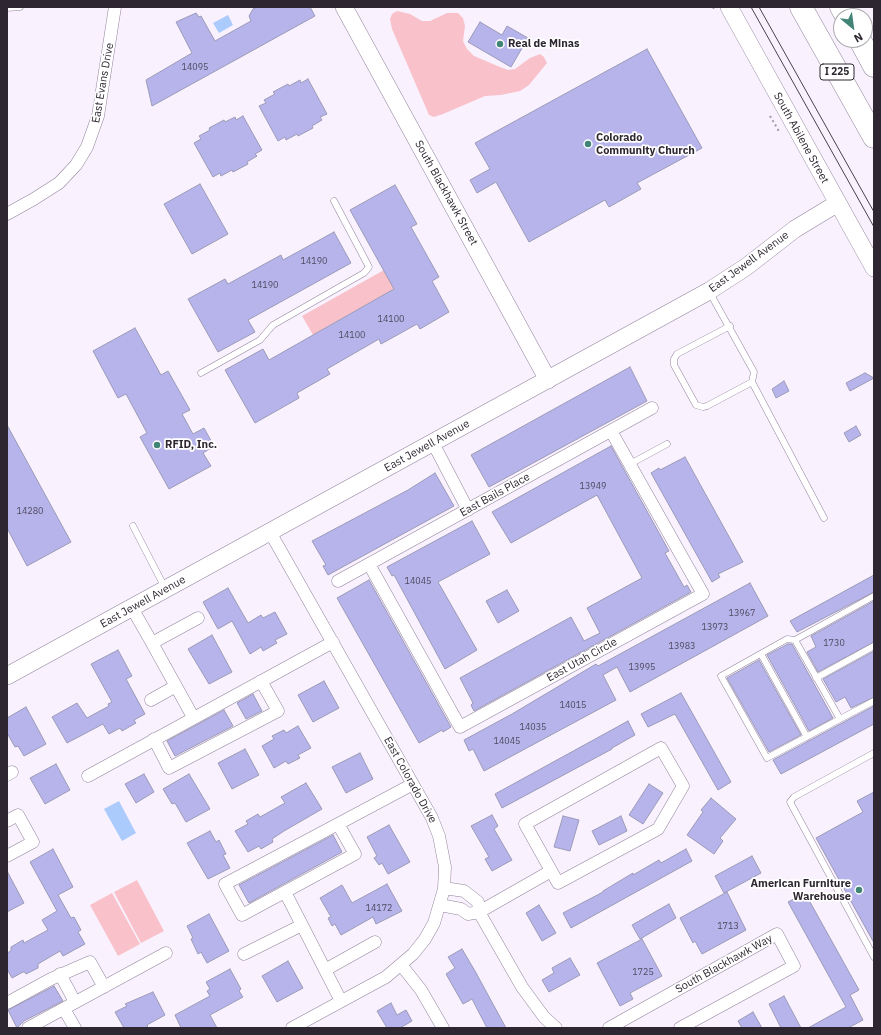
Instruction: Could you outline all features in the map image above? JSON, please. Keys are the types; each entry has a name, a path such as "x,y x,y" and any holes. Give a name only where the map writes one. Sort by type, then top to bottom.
{"highway":[{"name":"I 225","path":"800,7 874,137"},
{"name":"I 225","path":"864,48 874,66"}],"street":[{"name":"East Evans Drive","path":"7,214 59,183 76,164 87,147 98,116 115,7"},
{"name":"South Blackhawk Street","path":"344,7 548,380"},
{"name":"South Abilene Street","path":"722,9 838,204 874,268"},
{"name":"East Jewell Avenue","path":"7,676 709,291 746,267 795,229 838,204"},
{"name":"East Bails Place","path":"338,581 652,408"},
{"name":"East Utah Circle","path":"369,564 460,727 703,594 611,431"},
{"path":"432,443 468,510"},
{"name":"East Colorado Drive","path":"270,532 432,818 439,836 445,867 444,888 434,923 425,939 402,966 386,977 292,1028"},
{"path":"132,608 193,718"},
{"path":"152,643 198,618"},
{"path":"88,776 333,642"},
{"path":"154,739 169,768 278,711 261,681"},
{"path":"151,700 176,686"},
{"path":"661,748 683,786 658,829 558,883 551,870 525,824 661,748"},
{"path":"338,824 356,854 242,915 225,884 413,784"},
{"path":"7,821 18,815 33,842 7,856"},
{"path":"440,905 461,909 468,914 479,912 551,870"},
{"path":"444,888 464,891 478,902 479,912 522,987 544,1017 556,1028"},
{"path":"285,892 341,1001"},
{"path":"244,954 302,925"},
{"name":"South Blackhawk Way","path":"609,1028 777,934 794,966 680,1028"},
{"path":"325,970 375,942"},
{"path":"28,1028 166,953"},
{"path":"7,1003 60,974 90,962 104,987"},
{"path":"402,966 421,990 443,1028"},
{"path":"60,974 75,1002"},
{"path":"64,1009 75,1028"}],"lane":[{"path":"7,8 20,7"},
{"path":"200,373 260,340 273,326 364,273 370,267 334,201"},
{"path":"709,291 730,326 754,372 752,382 824,518"},
{"path":"730,326 677,354 674,359 674,365 696,405 703,407 752,382"},
{"path":"630,464 667,444"},
{"path":"133,526 166,589"},
{"path":"874,596 795,640 787,639 721,676 767,758 874,701"},
{"path":"795,640 840,719"},
{"path":"816,678 874,646"},
{"path":"761,654 807,737"},
{"path":"874,753 794,797 790,802 874,957"}],"path":[{"path":"713,7 722,9"},
{"path":"770,116 780,133"}],"shaded area":[{"path":"397,11 410,14 422,21 430,21 447,13 458,13 463,18 465,26 463,41 467,49 474,56 508,70 515,69 530,58 540,54 544,57 547,63 529,85 520,91 501,95 485,96 434,117 429,115 392,29 390,19 392,14"},
{"path":"384,270 394,289 313,335 302,316"},
{"path":"137,880 164,931 141,943 114,892"},
{"path":"112,893 140,944 118,956 90,905"}],"water":[{"path":"228,15 233,25 219,33 213,23"},
{"path":"119,801 136,833 122,841 104,809"}],"building":[{"path":"257,7 310,7 315,16 152,106 146,80 192,53 176,22 196,13 199,17 201,16 215,41 251,21 249,16 253,9"},
{"path":"480,22 502,35 507,26 528,38 511,67 468,42"},
{"name":"Colorado Community Church","path":"647,49 702,148 637,183 641,189 609,207 605,200 529,242 496,182 477,193 470,180 490,169 475,143"},
{"path":"308,79 327,114 320,117 322,120 312,126 313,128 298,136 297,134 286,140 285,137 278,141 259,106 266,103 264,100 275,94 273,92 288,84 289,86 300,80 301,83"},
{"path":"243,116 262,150 255,154 257,156 247,162 248,164 233,172 232,170 221,176 220,173 213,177 194,143 201,139 199,136 210,130 209,128 224,120 225,122 235,117 236,120"},
{"path":"200,184 228,234 192,254 164,204"},
{"path":"395,185 417,224 411,227 439,277 432,281 449,312 420,329 417,324 381,344 379,339 327,369 330,374 297,393 299,398 255,423 225,370 263,349 269,360 394,289 350,210"},
{"path":"334,232 351,263 248,320 255,332 218,352 188,299 225,279 228,284 281,255 283,260"},
{"path":"135,328 161,375 168,371 190,410 182,414 193,434 204,428 214,446 203,453 211,466 169,489 140,437 147,433 126,394 118,398 93,351"},
{"path":"630,367 647,401 489,487 471,455"},
{"path":"865,373 874,378 850,391 846,383"},
{"path":"784,381 789,391 776,398 772,389"},
{"path":"7,425 71,542 27,566 7,528"},
{"path":"856,426 861,435 849,442 844,433"},
{"path":"611,446 669,551 665,553 684,587 687,585 691,592 474,711 471,705 473,703 460,678 571,617 584,641 600,633 587,608 642,578 597,495 511,543 492,512"},
{"path":"685,457 743,562 718,574 720,577 712,582 651,473"},
{"path":"435,473 454,506 328,575 323,566 326,565 312,541 408,490"},
{"path":"472,521 490,554 438,582 477,650 445,669 394,575 392,576 387,567"},
{"path":"874,575 874,592 797,632 790,621"},
{"path":"369,580 451,727 443,732 442,730 419,743 337,598"},
{"path":"750,583 768,616 630,692 617,667 603,675 616,700 484,771 473,749 469,751 464,740 512,714 596,664 598,666"},
{"path":"228,588 248,623 261,615 263,618 275,612 287,634 275,640 277,643 263,651 261,647 250,654 232,621 218,629 203,602"},
{"path":"507,590 519,611 498,623 486,601"},
{"path":"874,601 874,642 818,672 807,652 816,647 811,636"},
{"path":"212,635 232,672 209,684 188,649"},
{"path":"788,644 792,644 833,718 809,731 767,655"},
{"path":"118,650 132,676 126,679 145,714 134,720 136,723 122,731 120,728 109,734 103,724 67,743 52,717 77,703 87,718 109,706 108,704 112,702 91,664"},
{"path":"874,651 874,697 851,708 845,697 836,702 823,679"},
{"path":"759,660 801,735 769,752 727,678"},
{"path":"324,681 339,708 313,722 298,695"},
{"path":"681,693 731,782 718,790 675,714 648,727 641,714"},
{"path":"253,694 262,711 246,719 237,703"},
{"path":"874,706 874,724 781,774 773,760"},
{"path":"26,707 46,744 24,756 18,746 15,747 7,733 7,718"},
{"path":"224,710 233,726 175,756 167,741"},
{"path":"628,721 635,735 612,749 502,808 495,794"},
{"path":"298,726 311,748 298,755 300,758 288,764 286,761 274,768 262,746 274,739 272,736 284,730 286,733"},
{"path":"245,749 259,775 232,789 218,763"},
{"path":"360,753 373,779 346,793 332,767"},
{"path":"56,764 70,790 45,804 30,778"},
{"path":"144,774 154,792 136,803 125,784"},
{"path":"189,774 210,809 186,822 175,803 172,804 163,789"},
{"path":"306,783 322,809 284,831 272,839 273,842 261,849 259,846 248,852 235,831 248,824 246,821 258,814 260,817 285,803 281,797"},
{"path":"649,784 663,793 643,824 629,815"},
{"name":"American Furniture Warehouse","path":"874,792 874,943 816,838 863,812 857,801"},
{"path":"711,798 736,819 720,838 723,841 714,854 687,835 703,812 701,810"},
{"path":"492,815 498,826 494,829 512,860 492,871 485,859 489,857 471,826"},
{"path":"563,816 579,820 570,851 554,847"},
{"path":"621,816 627,831 599,845 592,831"},
{"path":"389,825 410,862 388,874 382,863 379,865 374,858 377,856 367,837"},
{"path":"210,831 216,842 219,840 226,854 223,855 230,868 208,879 187,843"},
{"path":"333,835 342,852 249,903 239,885"},
{"path":"53,849 73,887 58,895 71,918 74,917 81,930 78,932 85,944 63,956 60,951 38,964 38,968 26,974 23,972 12,978 7,969 7,953 11,951 11,947 23,940 24,943 48,930 42,920 57,911 30,862"},
{"path":"686,849 692,861 571,928 563,913 603,892 633,873 633,875 659,860 661,863"},
{"path":"752,856 761,873 724,893 715,876"},
{"path":"7,871 24,903 7,912"},
{"path":"387,884 402,911 376,924 373,917 341,935 335,924 332,926 328,918 331,917 320,898 342,885 352,903"},
{"path":"727,892 746,930 702,954 695,941 693,943 680,918"},
{"path":"805,893 859,990 850,995 863,1020 848,1028 808,1028 846,1007 788,902"},
{"path":"669,904 676,918 640,939 632,925"},
{"path":"539,905 556,933 542,941 526,913"},
{"path":"209,914 229,951 207,963 201,952 198,954 187,926"},
{"path":"642,939 662,976 630,993 633,999 620,1006 597,963"},
{"path":"462,949 506,1028 487,1028 472,999 463,1004 446,974 455,968 448,957"},
{"path":"570,958 580,975 549,992 542,980 554,973 552,968"},
{"path":"288,961 303,988 277,1002 262,976"},
{"path":"230,969 241,989 239,991 243,997 210,1015 217,1028 181,1028 175,1015 210,996 207,991 210,989 206,982"},
{"path":"54,986 63,1001 24,1021 17,1028 8,1010"},
{"path":"153,992 165,1015 147,1025 148,1028 124,1028 115,1012 127,1006 125,1004"},
{"path":"784,996 801,1028 781,1028 769,1004"},
{"path":"391,1003 397,1015 406,1010 412,1021 400,1028 387,1028 377,1011"},
{"path":"753,1012 762,1028 742,1028 738,1021"}],"tram line":[{"path":"751,7 874,227"},
{"path":"759,7 874,212"}],"place":[{"name":"Real de Minas","path":"500,44"},
{"name":"Colorado Community Church","path":"588,144"},
{"name":"RFID, Inc.","path":"157,445"},
{"name":"American Furniture Warehouse","path":"859,890"}]}
